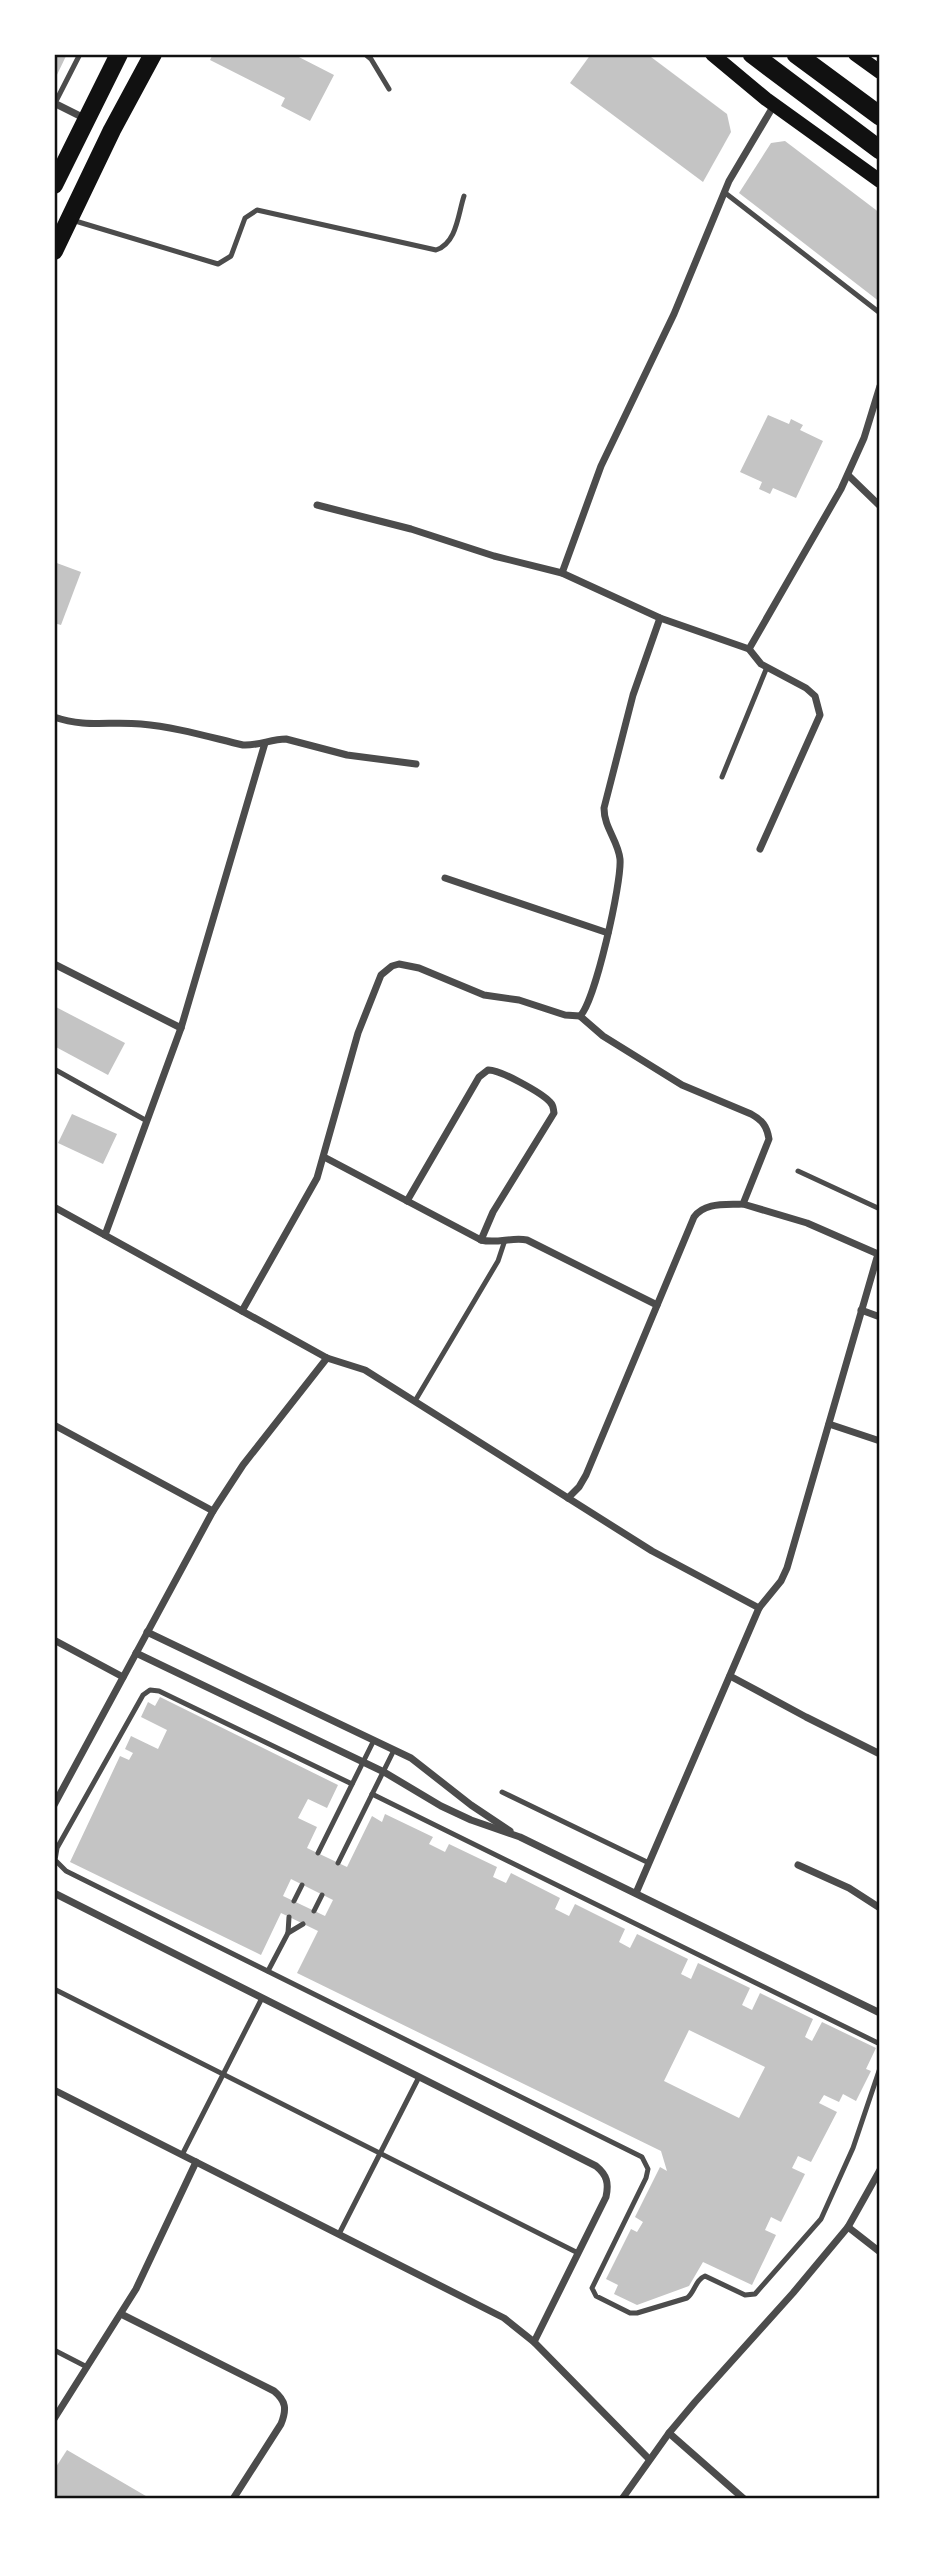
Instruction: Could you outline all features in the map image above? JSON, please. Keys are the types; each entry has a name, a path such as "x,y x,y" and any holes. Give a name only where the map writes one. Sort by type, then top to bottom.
{"highway":[{"path":"752,54 880,150"},
{"path":"796,54 880,116"}],"main road":[{"path":"54,185 119,54"},
{"path":"54,251 112,130 153,54"},
{"path":"712,54 774,105 880,181"},
{"path":"855,54 880,72"}],"street":[{"path":"55,104 87,119"},
{"path":"562,573 601,466 674,314 724,192 774,105"},
{"path":"749,649 848,474 864,438 880,386"},
{"path":"848,474 880,506"},
{"path":"317,505 562,573 660,618 749,649 767,667 806,688 816,696 820,715 760,849"},
{"path":"580,1016 589,1004 608,933 620,857 606,827 604,808 633,695 660,618"},
{"path":"54,717 87,725 136,723 164,726 243,745 254,746 286,739 347,755 416,764"},
{"path":"106,1236 181,1028 265,743"},
{"path":"445,878 608,933"},
{"path":"54,964 181,1028"},
{"path":"242,1311 306,1198 324,1157 358,1033 381,975 391,966 399,964 419,968 484,995 519,1000 565,1015 580,1016 613,1043 682,1085 761,1120 767,1128 769,1139 743,1204"},
{"path":"407,1201 479,1077 488,1070 499,1071 546,1099 553,1107 554,1113 493,1212 481,1240"},
{"path":"324,1157 481,1240 488,1242 517,1238 537,1244 657,1305"},
{"path":"568,1498 586,1475 699,1210 707,1206 743,1204 807,1223 879,1251 787,1568 781,1581 759,1608 636,1894"},
{"path":"54,1207 327,1358 365,1370 652,1551 759,1608"},
{"path":"861,1310 880,1317"},
{"path":"54,1805 213,1511 243,1465 327,1358"},
{"path":"829,1424 880,1441"},
{"path":"54,1425 213,1511"},
{"path":"148,1632 420,1763 471,1805 520,1837 880,2013"},
{"path":"54,1640 123,1677"},
{"path":"136,1653 384,1772 441,1806 520,1837"},
{"path":"730,1676 880,1754"},
{"path":"798,1865 849,1888 880,1908"},
{"path":"54,1893 602,2171 608,2188 606,2197 534,2342"},
{"path":"54,2090 515,2325 649,2459"},
{"path":"54,2419 135,2289 196,2162"},
{"path":"622,2499 669,2433 848,2227 880,2171"},
{"path":"848,2227 880,2252"},
{"path":"121,2314 274,2391 281,2397 285,2404 281,2424 233,2499"},
{"path":"669,2433 744,2499"}],"lane":[{"path":"55,104 80,54"},
{"path":"365,54 371,59 389,89"},
{"path":"724,192 880,313"},
{"path":"69,219 218,264 231,256 245,218 257,210 436,250 443,247 452,236 464,196"},
{"path":"722,777 767,667"},
{"path":"54,1069 147,1121"},
{"path":"798,1171 880,1209"},
{"path":"415,1401 498,1261 505,1240"},
{"path":"352,1784 159,1691 150,1690 143,1695 57,1847 55,1860 66,1871 642,2157 648,2169 646,2178 592,2291 596,2297 630,2313 687,2298 699,2279 705,2276 745,2295 755,2294 821,2219 853,2148 880,2067"},
{"path":"318,1853 374,1740"},
{"path":"338,1863 394,1750"},
{"path":"502,1792 649,1863"},
{"path":"372,1794 880,2044"},
{"path":"294,1901 302,1885"},
{"path":"314,1911 322,1895"},
{"path":"268,1971 288,1933 289,1917"},
{"path":"288,1933 303,1924"},
{"path":"54,1989 578,2253"},
{"path":"182,2155 262,1998"},
{"path":"339,2234 419,2077"},
{"path":"54,2350 87,2367"}],"building":[{"path":"54,54 67,54 54,81"},
{"path":"213,54 293,54 334,75 310,121 281,106 285,98 210,60"},
{"path":"591,54 647,54 727,114 731,132 703,182 570,83"},
{"path":"785,141 880,213 880,302 739,193 771,143"},
{"path":"768,415 789,424 791,419 803,425 800,430 823,441 796,498 773,488 770,494 759,489 762,482 740,472"},
{"path":"54,562 81,572 61,625 54,623"},
{"path":"54,1006 125,1043 108,1075 54,1046"},
{"path":"72,1114 117,1134 103,1164 58,1143"},
{"path":"160,1697 338,1785 327,1808 308,1799 298,1818 317,1827 307,1848 347,1867 372,1816 382,1822 385,1814 433,1837 429,1844 445,1852 449,1844 497,1867 493,1877 506,1883 511,1873 560,1898 555,1909 569,1916 575,1904 625,1929 619,1942 630,1948 637,1934 688,1959 681,1974 691,1979 698,1963 750,1988 742,2005 752,2010 760,1993 813,2019 805,2037 812,2041 822,2022 876,2048 866,2069 871,2071 856,2101 843,2094 839,2102 824,2095 819,2103 837,2112 811,2162 798,2156 792,2168 805,2174 781,2222 771,2217 765,2230 776,2235 752,2285 703,2262 689,2286 637,2305 614,2294 618,2285 606,2279 631,2229 637,2232 643,2222 635,2217 660,2167 667,2171 661,2151 297,1973 318,1931 281,1913 261,1955 70,1862 120,1756 129,1760 133,1753 125,1749 131,1736 158,1749 167,1730 141,1717 148,1702 155,1706","holes":["291,1879 333,1900 325,1916 283,1896","689,2030 765,2067 739,2118 664,2081"]},
{"path":"67,2450 151,2499 54,2499 54,2470"}]}
